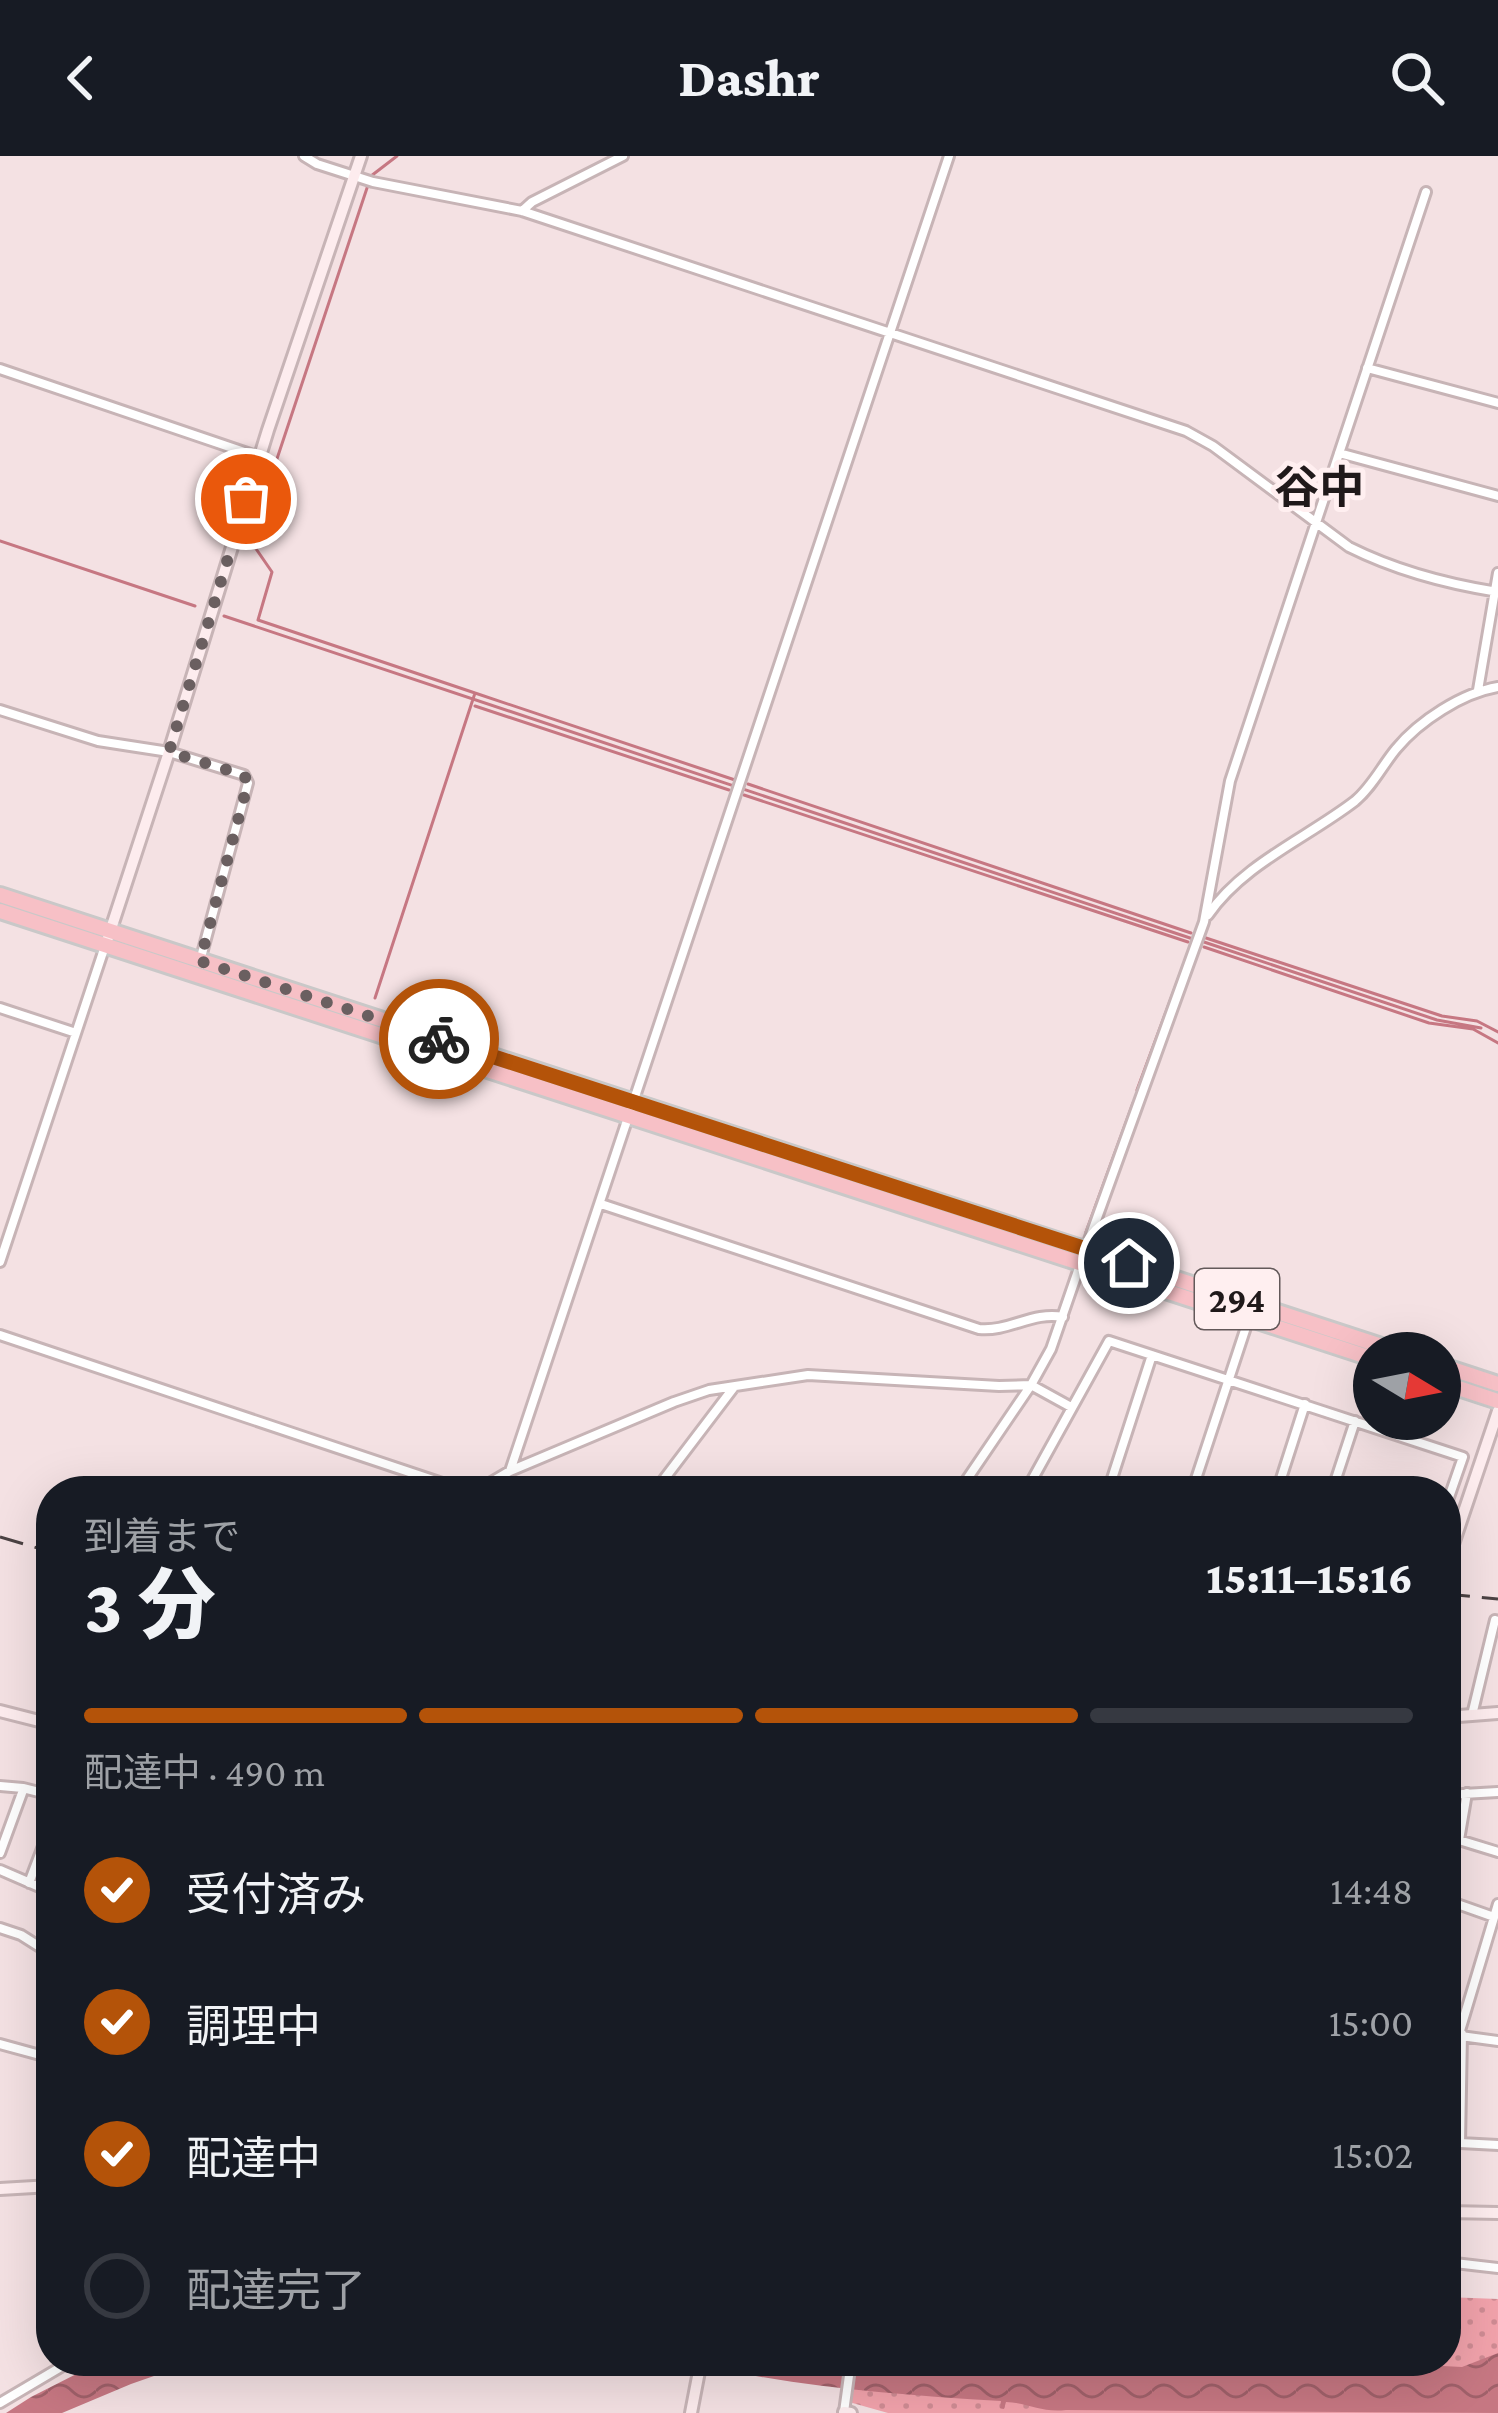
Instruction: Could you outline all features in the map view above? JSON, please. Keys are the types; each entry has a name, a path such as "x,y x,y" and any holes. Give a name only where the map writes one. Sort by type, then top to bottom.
{"highway":[{"name":"294","path":"0,896 108,939 1083,1257 1353,1338"},
{"name":"294","path":"0,911 200,961 631,1109"},
{"name":"294","path":"1083,1257 1353,1353"},
{"path":"1461,1372 1498,1384"},
{"path":"1461,1389 1498,1401"}],"street":[{"path":"304,156 364,179 522,211 1186,431 1367,556 1431,578 1497,592"},
{"path":"0,1262 169,752 259,457 364,179 361,156"},
{"path":"522,211 623,156"},
{"path":"510,1471 949,156"},
{"path":"969,1476 1051,1349 1204,922 1229,781 1426,192"},
{"path":"1367,368 1498,404"},
{"path":"0,369 259,457"},
{"path":"1339,453 1498,496"},
{"path":"1478,690 1498,573"},
{"path":"1204,922 1234,884 1362,796 1399,746 1425,722 1478,690 1498,687"},
{"path":"0,710 98,741 169,752 244,775 248,783 200,961"},
{"path":"0,1008 76,1033"},
{"path":"601,1204 979,1329 996,1331 1046,1313 1063,1317"},
{"path":"1197,1476 1249,1318"},
{"path":"0,1335 421,1476"},
{"path":"1034,1476 1109,1341 1353,1420"},
{"path":"1113,1476 1152,1354"},
{"path":"502,1476 709,1390 808,1375 1031,1384 1071,1408"},
{"path":"666,1476 735,1386"},
{"path":"1281,1476 1305,1404"},
{"path":"1461,1521 1498,1412"},
{"path":"1336,1476 1353,1427"},
{"path":"1412,1440 1463,1457"},
{"path":"1456,1476 1468,1444"},
{"path":"1472,1715 1498,1621"},
{"path":"0,1712 36,1720"},
{"path":"1461,1716 1498,1713"},
{"path":"0,1786 36,1791"},
{"path":"1461,1794 1498,1792"},
{"path":"0,1852 22,1793"},
{"path":"1461,1828 1467,1793"},
{"path":"1461,1841 1498,1852"},
{"path":"29,1883 36,1865"},
{"path":"0,1870 36,1886"},
{"path":"1498,1904 1461,2034 1498,2041"},
{"path":"1461,1905 1494,1917"},
{"path":"0,1928 36,1944"},
{"path":"0,2044 36,2054"},
{"path":"1461,2143 1498,2145"},
{"path":"0,2189 36,2187"},
{"path":"1461,2212 1498,2213"},
{"path":"1461,2264 1498,2268"},
{"path":"0,2403 44,2376"},
{"path":"691,2413 698,2376"},
{"path":"846,2410 849,2376"}],"shaded area":[{"path":"1461,2298 1498,2299 1498,2413 888,2413 849,2402 853,2376 1461,2376"}],"water":[{"path":"1498,2353 1498,2413 1057,2411 1006,2402 1004,2409 1001,2401 756,2376 1461,2376 1462,2367"},
{"path":"72,2376 154,2376 62,2413 6,2413"}],"waterway":[{"path":"375,998 475,693 258,620 272,572 250,540 371,176 397,156"},
{"path":"0,541 195,606"},
{"path":"224,616 1193,939 1137,1090"},
{"path":"475,693 735,780"},
{"path":"475,706 729,790"},
{"path":"748,784 1191,933"},
{"path":"744,795 1188,942"},
{"path":"1206,938 1442,1016 1477,1021 1498,1032"},
{"path":"1204,942 1437,1020 1481,1028"},
{"path":"1204,947 1429,1023 1473,1029 1498,1043"},
{"path":"1086,1232 1133,1103"}],"railway":[{"path":"0,1537 36,1548"},
{"path":"1461,1595 1498,1599"}],"way so far":[{"path":"246,499 169,752 244,775 248,783 200,961 439,1039"}],"district":[{"name":"谷中","path":"1319,487"}],"route":[{"path":"439,1039 1129,1263"}]}
